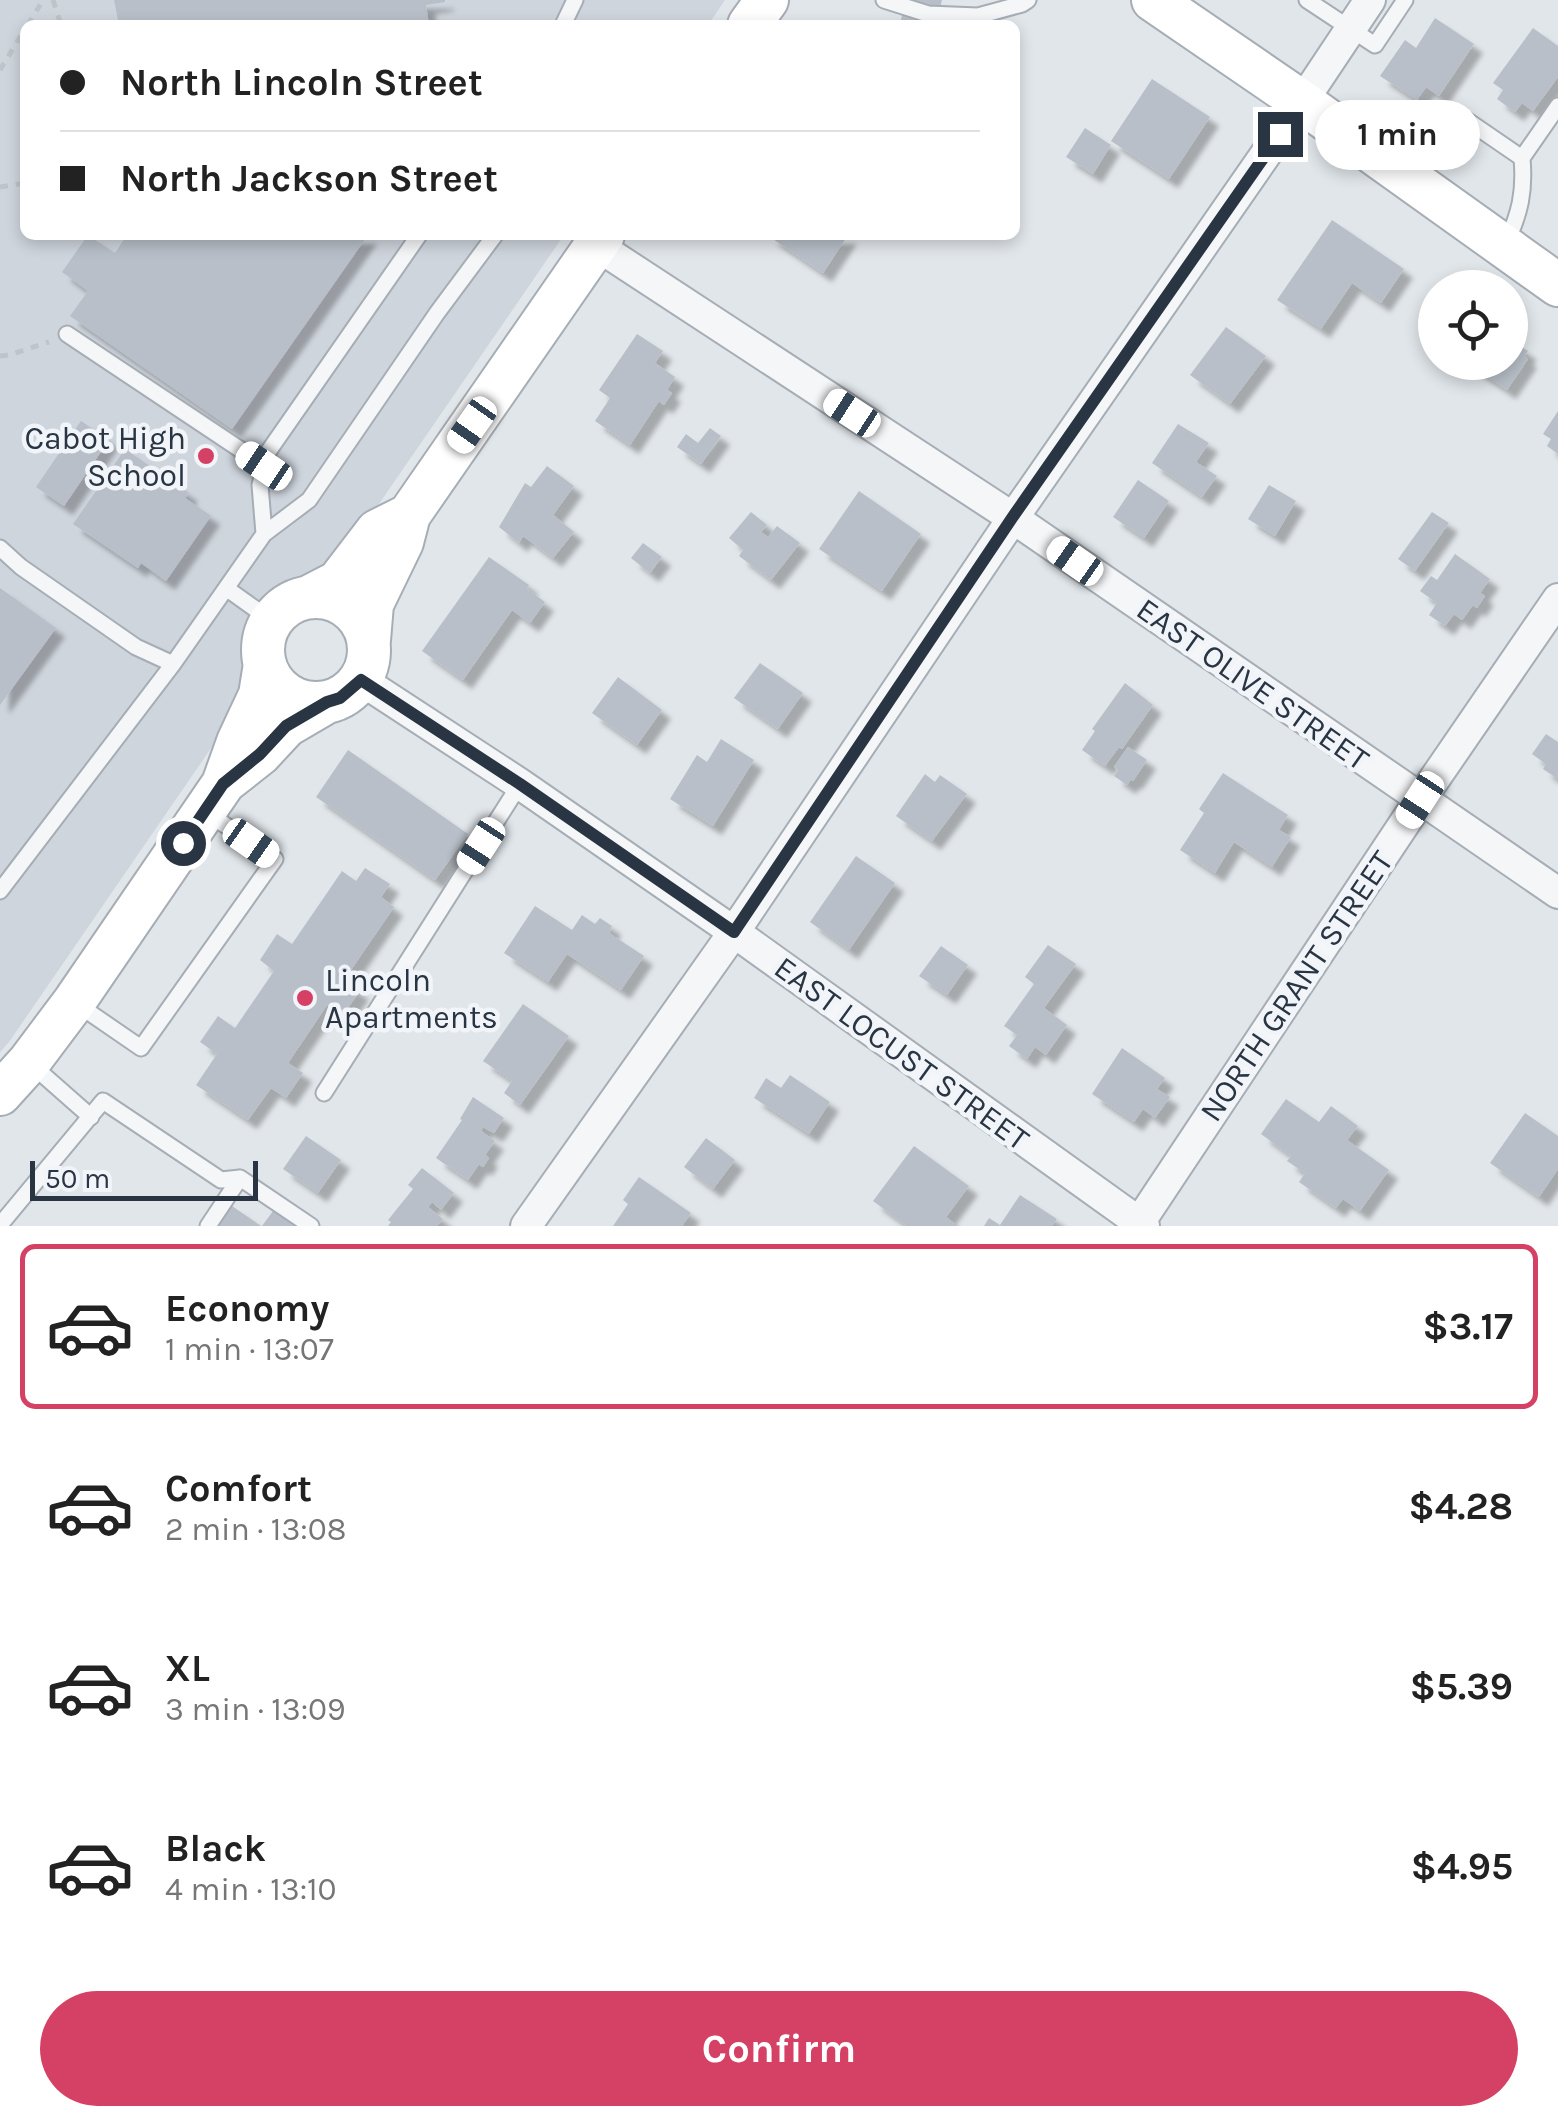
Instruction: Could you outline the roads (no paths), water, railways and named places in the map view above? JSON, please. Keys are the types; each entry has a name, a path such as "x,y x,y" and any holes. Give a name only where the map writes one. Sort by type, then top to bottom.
{"street":[{"path":"1153,0 1505,247 1554,273"},
{"path":"526,1226 734,932 1012,518 1370,0"},
{"path":"214,797 286,726 352,674 372,604 402,542 409,515 600,240"},
{"name":"EAST OLIVE STREET","path":"600,240 1558,893"},
{"path":"0,1094 74,1002 214,797 260,695 264,638 272,620 285,606 338,582 377,531 409,515"},
{"path":"265,664 278,686 300,700 352,674 365,627 348,606 322,596 309,597"},
{"name":"NORTH GRANT STREET","path":"1140,1225 1558,598"},
{"name":"EAST LOCUST STREET","path":"352,674 734,932 1140,1225"}],"lane":[{"path":"884,0 928,14 1022,4 1028,0"},
{"path":"1307,0 1375,45 1405,0"},
{"path":"1505,247 1520,213 1522,158 1558,106"},
{"path":"1465,118 1522,158"},
{"path":"264,534 260,485 268,452 415,240"},
{"path":"0,891 173,664 264,534 308,500 492,240"},
{"path":"67,334 264,466"},
{"path":"0,548 20,567 136,647 173,664"},
{"path":"226,588 272,620"},
{"path":"324,1093 520,784"},
{"path":"74,1002 142,1048 274,859 214,797"},
{"path":"29,1062 90,1117"},
{"path":"0,1225 104,1101 220,1180 240,1178 311,1226"},
{"path":"208,1226 240,1178"}],"place":[{"name":"Cabot High School","path":"206,456"},
{"name":"Lincoln Apartments","path":"305,998"}]}
